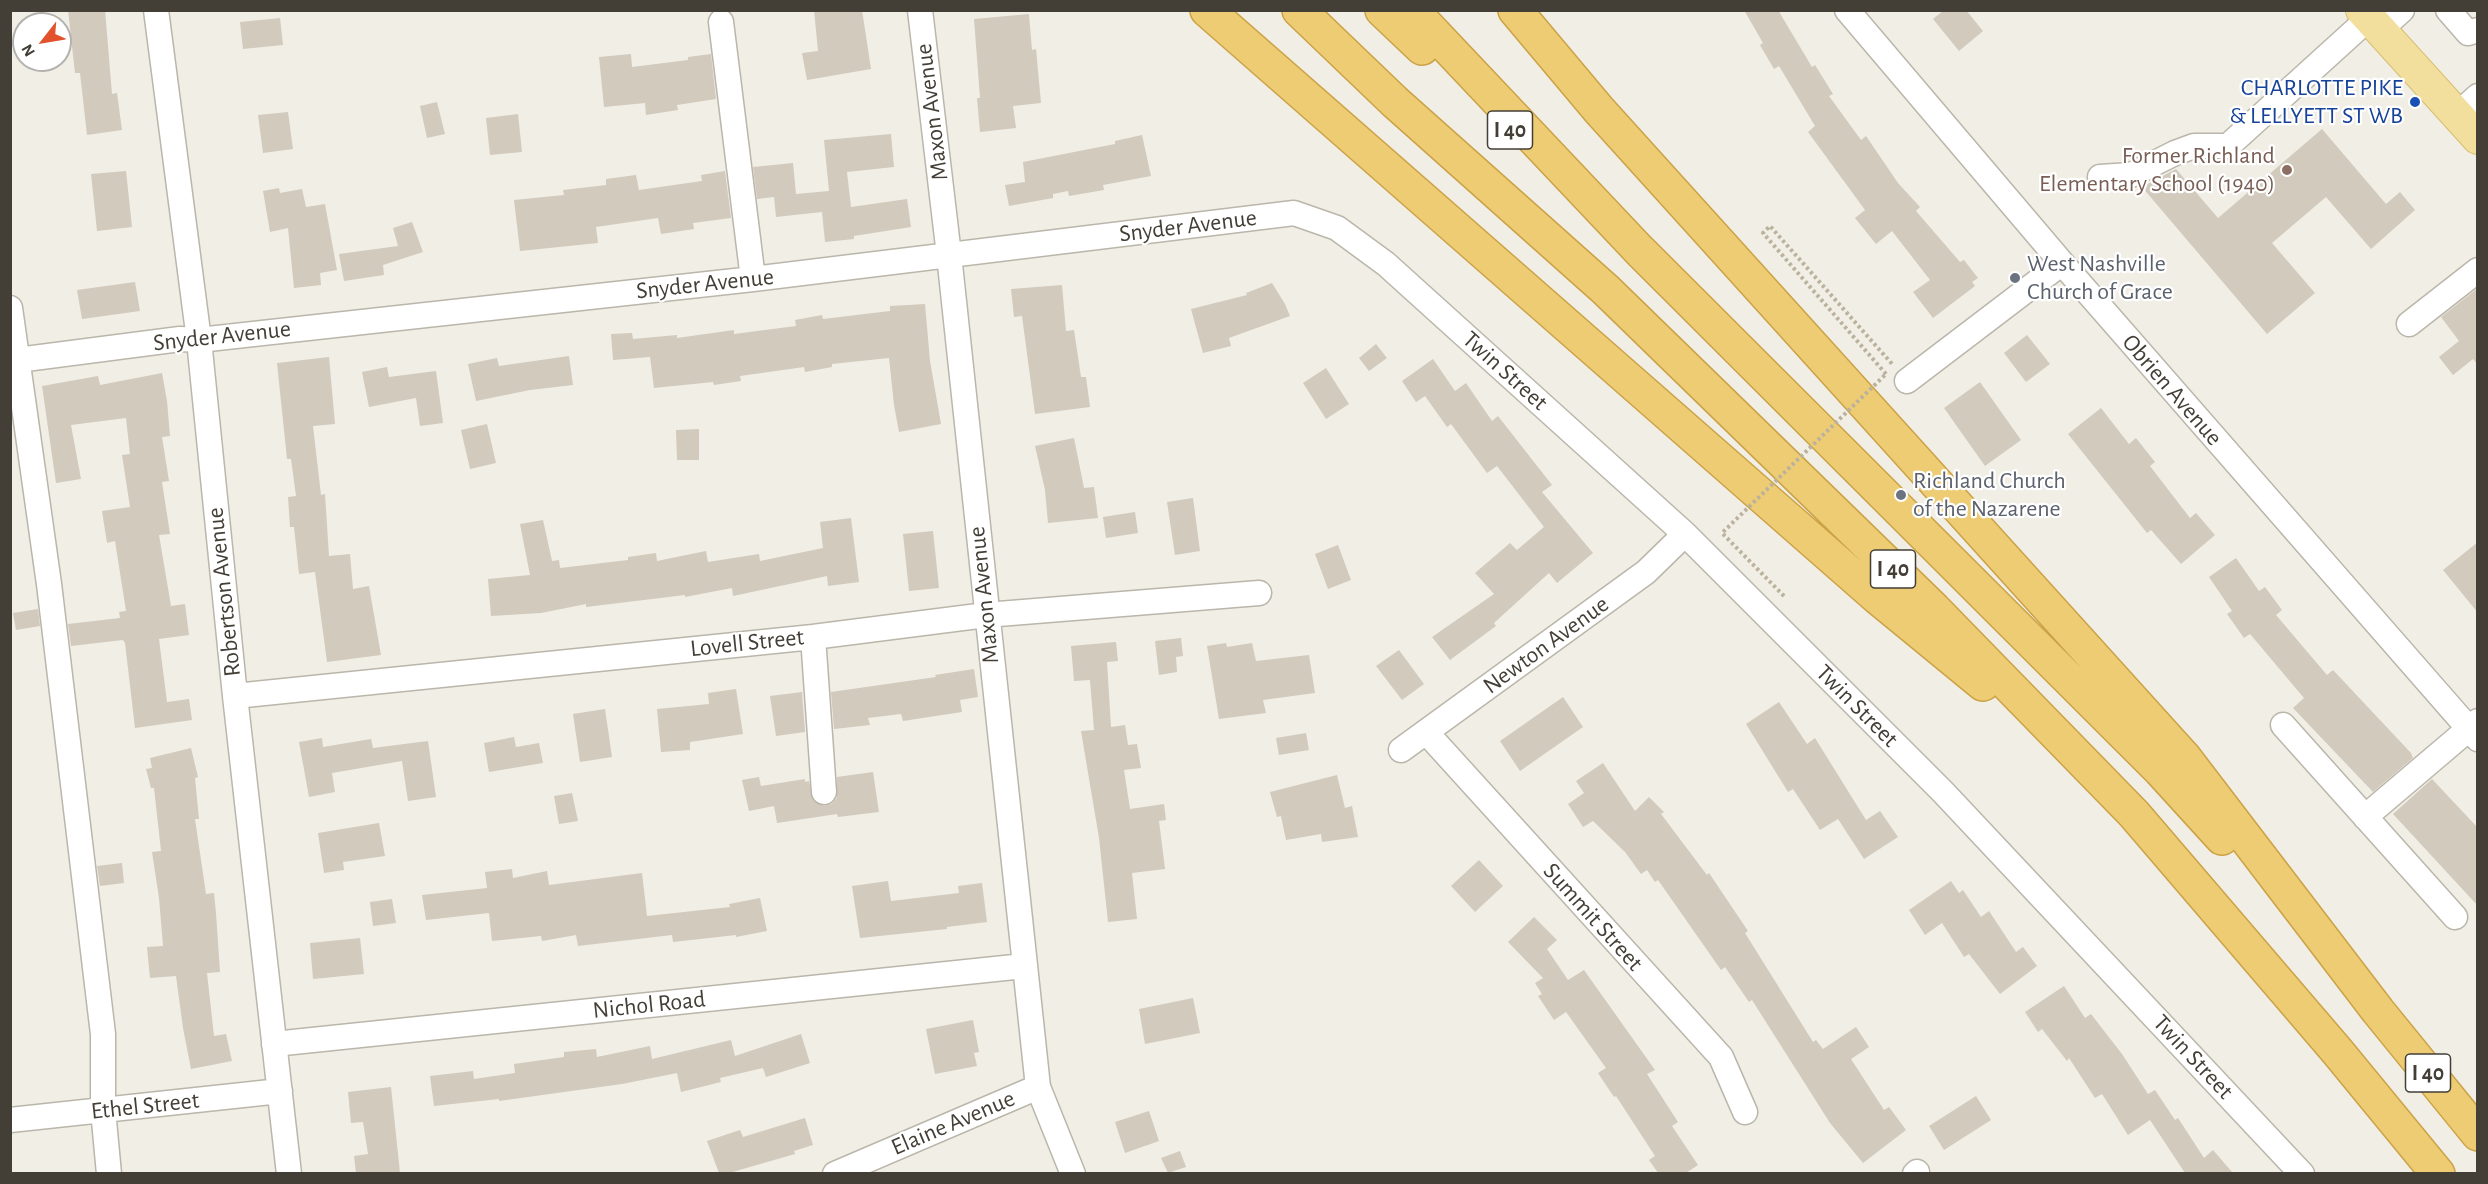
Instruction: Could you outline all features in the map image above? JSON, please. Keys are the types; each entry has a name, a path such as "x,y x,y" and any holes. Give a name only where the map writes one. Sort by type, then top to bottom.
{"highway":[{"path":"1207,10 1877,597 2098,777"},
{"name":"I 40","path":"1299,10 1395,102 1606,290 1934,609 2134,814 2283,987 2438,1173"},
{"name":"I 40","path":"1382,10 1639,250 2160,770 2378,1011 2478,1134"},
{"path":"1412,10 1639,250"},
{"path":"1515,10 1599,110 2184,757 2378,1011"}],"main road":[{"path":"2378,17 2473,123"}],"street":[{"name":"Robertson Avenue","path":"156,10 199,340 235,696 290,1173"},
{"name":"Maxon Avenue","path":"920,10 949,255 1038,1088 1073,1173"},
{"name":"Obrien Avenue","path":"1848,10 2061,263 2474,729"},
{"path":"2448,10 2473,32"},
{"path":"2100,177 2131,175 2194,146 2228,146 2378,17"},
{"path":"721,22 753,279"},
{"name":"Snyder Avenue","path":"14,361 180,339 199,340 753,279 1294,213 1337,228 1386,264"},
{"path":"1907,381 2061,263"},
{"name":"Twin Street","path":"1386,264 1685,534 1943,792 2301,1173"},
{"path":"2409,324 2478,270"},
{"path":"10,308 14,361 49,584 102,1034 103,1110 109,1173"},
{"name":"Newton Avenue","path":"1401,750 1646,572 1685,534"},
{"name":"Lovell Street","path":"235,696 813,637 986,615 1259,593"},
{"path":"813,637 824,792"},
{"path":"2283,725 2455,917"},
{"path":"2365,817 2474,729"},
{"name":"Summit Street","path":"1426,732 1721,1057 1744,1112"},
{"name":"Nichol Road","path":"274,1044 1024,966"},
{"name":"Elaine Avenue","path":"835,1173 1038,1088"},
{"name":"Ethel Street","path":"10,1120 280,1090"}],"path":[{"path":"1785,596 1722,533 1886,374 1763,233 1770,226 1907,381"}],"building":[{"path":"68,10 105,10 112,94 117,93 122,130 87,135 80,73 75,73 72,12"},
{"path":"814,10 862,10 871,69 807,80 802,53 818,51"},
{"path":"1744,10 1778,10 1812,67 1815,65 1833,94 1829,96 1861,140 1866,136 1898,183 1920,207 1916,211 1960,262 1964,260 1978,278 1972,282 1975,286 1933,318 1913,292 1930,280 1892,231 1876,244 1855,218 1865,210 1808,132 1815,126 1779,66 1774,69 1760,45 1763,43"},
{"path":"1944,10 1966,10 1983,31 1959,51 1933,19"},
{"path":"1029,14 1032,50 1036,49 1041,103 1013,106 1016,128 980,132 977,98 980,98 974,19"},
{"path":"280,18 283,45 243,49 240,22"},
{"path":"631,54 632,67 688,60 688,57 711,54 716,99 677,105 678,110 646,115 645,103 604,107 599,57"},
{"path":"437,102 445,134 427,138 420,106"},
{"path":"288,112 293,149 263,153 258,115"},
{"path":"518,114 522,152 490,155 486,118"},
{"path":"2322,129 2386,204 2400,192 2415,210 2371,249 2326,197 2272,243 2315,293 2267,334 2142,187 2176,169 2218,218"},
{"path":"891,134 894,167 847,172 851,207 907,199 911,227 854,236 854,239 825,242 822,212 776,217 774,197 757,199 753,167 793,163 796,194 829,191 824,140"},
{"path":"1142,135 1151,176 1103,185 1104,190 1069,196 1068,191 1053,194 1053,198 1009,206 1005,185 1025,182 1023,162 1115,144 1115,141"},
{"path":"126,171 132,227 97,231 91,174"},
{"path":"725,171 731,218 693,223 694,229 661,234 658,218 596,227 598,243 520,251 514,200 564,195 563,190 606,185 606,179 636,175 639,190 702,181 701,175"},
{"path":"279,188 280,193 302,189 306,207 325,204 337,270 320,273 321,285 294,288 288,228 270,232 263,191"},
{"path":"412,222 423,252 383,265 384,275 344,281 339,254 398,246 393,228"},
{"path":"135,282 140,311 82,319 77,290"},
{"path":"1272,283 1290,316 1229,338 1231,346 1203,353 1191,309 1247,295 1246,293"},
{"path":"1062,285 1066,331 1074,330 1081,377 1086,377 1090,407 1035,414 1022,316 1014,317 1011,289"},
{"path":"2478,288 2478,365 2473,359 2453,375 2439,357 2459,341 2441,317"},
{"path":"925,304 930,361 941,424 899,432 889,358 832,364 832,367 805,372 804,367 740,376 741,381 714,385 713,382 654,388 650,357 613,360 611,334 632,333 633,339 677,335 677,338 734,330 734,334 796,326 795,320 822,315 823,319 890,311 890,306"},
{"path":"2027,335 2050,364 2026,382 2004,353"},
{"path":"1376,344 1387,358 1369,371 1359,358"},
{"path":"569,356 573,385 530,390 476,401 468,364 497,358 499,366"},
{"path":"329,357 335,424 313,426 321,495 325,494 329,556 350,554 353,589 369,586 381,655 327,662 315,572 299,574 294,527 290,527 288,497 296,496 291,459 287,459 277,363"},
{"path":"1433,359 1455,391 1466,383 1492,421 1498,416 1552,485 1542,492 1593,553 1557,583 1549,573 1494,623 1496,626 1450,660 1432,637 1494,594 1475,573 1510,543 1517,550 1544,527 1497,466 1487,473 1451,424 1447,427 1425,396 1416,402 1402,381"},
{"path":"387,367 389,377 436,371 443,423 420,426 416,398 369,407 362,372"},
{"path":"1326,368 1349,404 1326,419 1303,383"},
{"path":"162,373 170,436 162,437 169,481 162,482 170,534 159,535 171,606 185,604 189,635 159,639 167,702 189,699 192,720 135,728 125,643 123,640 71,646 68,624 120,618 119,612 126,611 115,541 107,543 102,511 130,507 122,455 130,454 126,418 71,425 81,479 56,483 42,386 98,376 100,385"},
{"path":"1980,382 2021,440 1985,466 1944,408"},
{"path":"2101,408 2129,444 2136,438 2155,462 2150,466 2190,518 2196,513 2215,535 2181,564 2151,530 2147,533 2068,434"},
{"path":"487,424 496,463 470,469 461,430"},
{"path":"699,429 699,460 677,460 676,430"},
{"path":"1074,438 1084,488 1094,487 1098,518 1048,523 1045,490 1035,446"},
{"path":"1193,498 1200,551 1175,555 1167,502"},
{"path":"1135,512 1138,533 1106,538 1103,517"},
{"path":"851,518 859,582 828,586 827,576 733,596 732,588 685,597 685,595 586,607 586,604 541,613 491,616 488,579 530,575 520,524 543,520 552,561 559,560 560,568 628,560 628,557 656,553 657,561 706,551 708,562 759,554 760,561 823,548 820,522"},
{"path":"933,531 939,588 909,591 903,534"},
{"path":"2478,542 2478,613 2443,570"},
{"path":"1338,545 1351,580 1328,589 1315,554"},
{"path":"2236,558 2259,591 2265,587 2282,610 2276,615 2327,675 2333,670 2411,753 2413,758 2373,792 2293,708 2304,698 2250,634 2244,638 2227,614 2232,611 2209,577"},
{"path":"38,609 40,626 16,630 13,613"},
{"path":"1181,638 1183,656 1176,657 1177,672 1159,675 1155,641"},
{"path":"1116,642 1118,661 1107,662 1111,727 1125,725 1128,745 1137,744 1141,768 1124,770 1130,809 1164,804 1166,820 1159,821 1165,869 1132,873 1137,919 1108,922 1099,838 1081,731 1094,730 1090,680 1074,681 1071,646"},
{"path":"1226,643 1227,647 1252,643 1256,661 1309,655 1315,693 1263,700 1266,713 1219,719 1207,646"},
{"path":"1399,650 1424,684 1402,700 1376,666"},
{"path":"974,669 978,697 960,700 962,712 903,721 901,714 868,718 870,725 834,729 831,692 936,677 935,675"},
{"path":"736,689 743,734 690,742 690,750 661,752 657,709 709,704 708,693"},
{"path":"802,692 805,732 776,736 770,696"},
{"path":"1563,697 1583,727 1520,771 1500,741"},
{"path":"1779,702 1807,744 1815,738 1866,820 1880,811 1898,837 1864,859 1838,819 1820,830 1793,789 1788,792 1746,724"},
{"path":"605,709 612,757 580,762 573,714"},
{"path":"1306,733 1309,750 1279,755 1276,738"},
{"path":"514,737 516,747 539,743 543,763 489,772 484,743"},
{"path":"322,738 323,747 371,739 373,748 428,741 436,797 408,801 402,761 332,773 335,792 309,797 299,742"},
{"path":"191,748 198,777 195,778 199,819 195,819 206,894 214,893 216,913 220,972 207,973 214,1036 226,1034 232,1061 191,1069 176,976 150,978 147,947 163,946 152,852 161,851 154,788 151,788 146,769 152,768 150,758"},
{"path":"1603,763 1635,811 1649,797 1664,812 1661,814 1707,875 1709,873 1748,931 1745,933 1813,1042 1816,1040 1823,1049 1856,1027 1869,1047 1851,1059 1884,1110 1889,1107 1906,1130 1863,1163 1830,1123 1752,1000 1749,1002 1725,967 1721,970 1658,880 1655,882 1647,870 1641,874 1625,852 1593,821 1583,827 1568,804 1584,793 1576,781"},
{"path":"873,772 879,812 838,817 837,814 777,823 774,806 749,811 742,780 759,777 761,786 805,779 805,782 809,781 813,800 824,806 831,804 837,798 837,777"},
{"path":"1337,775 1345,808 1352,806 1358,837 1322,842 1321,834 1286,840 1281,816 1277,817 1270,792"},
{"path":"2432,779 2478,828 2478,906 2393,814"},
{"path":"572,793 578,821 559,824 554,796"},
{"path":"379,823 385,856 343,862 344,870 324,873 318,833"},
{"path":"1479,860 1503,886 1475,912 1451,886"},
{"path":"122,863 124,883 100,886 97,866"},
{"path":"512,869 513,878 547,871 549,885 642,873 647,916 730,907 729,904 760,898 767,931 736,937 736,935 673,942 672,935 578,946 576,935 542,941 541,936 492,941 489,913 426,920 422,895 487,888 485,872"},
{"path":"888,881 891,901 959,893 958,886 982,883 987,922 947,927 947,929 860,938 852,886"},
{"path":"1951,881 1959,893 1963,890 1981,917 1989,911 2016,952 2023,947 2037,966 2000,994 1969,954 1964,957 1942,923 1925,935 1909,910"},
{"path":"392,899 396,923 373,926 370,902"},
{"path":"1534,917 1557,940 1547,949 1568,980 1584,970 1655,1070 1647,1074 1678,1122 1672,1126 1698,1165 1686,1173 1658,1173 1649,1160 1655,1156 1616,1096 1614,1097 1598,1073 1606,1068 1566,1012 1554,1020 1538,996 1542,994 1535,983 1543,978 1508,942"},
{"path":"360,938 364,974 313,979 310,943"},
{"path":"2064,986 2085,1018 2091,1014 2122,1054 2148,1094 2155,1090 2175,1120 2178,1118 2204,1158 2213,1150 2233,1173 2185,1173 2150,1120 2128,1135 2102,1094 2095,1098 2069,1058 2067,1061 2042,1029 2038,1032 2025,1012"},
{"path":"1193,998 1200,1033 1145,1044 1139,1009"},
{"path":"973,1020 979,1052 974,1053 977,1066 935,1074 926,1029"},
{"path":"801,1034 810,1063 766,1077 763,1068 720,1078 721,1082 681,1092 677,1073 622,1084 499,1101 499,1099 434,1106 430,1076 473,1071 474,1079 515,1073 514,1064 564,1057 564,1052 596,1049 597,1057 650,1046 652,1059 731,1040 735,1056"},
{"path":"391,1087 400,1173 356,1173 354,1156 368,1154 363,1122 351,1123 348,1092"},
{"path":"1976,1096 1991,1120 1944,1150 1929,1126"},
{"path":"1149,1111 1159,1141 1125,1153 1115,1122"},
{"path":"805,1118 813,1145 794,1151 795,1154 729,1173 719,1173 707,1141 740,1130 743,1137"},
{"path":"1180,1151 1186,1167 1168,1173 1161,1158"}],"place":[{"name":"CHARLOTTE PIKE & LELLYETT ST WB","path":"2415,102"},
{"name":"Former Richland Elementary School (1940)","path":"2287,170"},
{"name":"West Nashville Church of Grace","path":"2015,278"},
{"name":"Richland Church of the Nazarene","path":"1901,495"}]}
